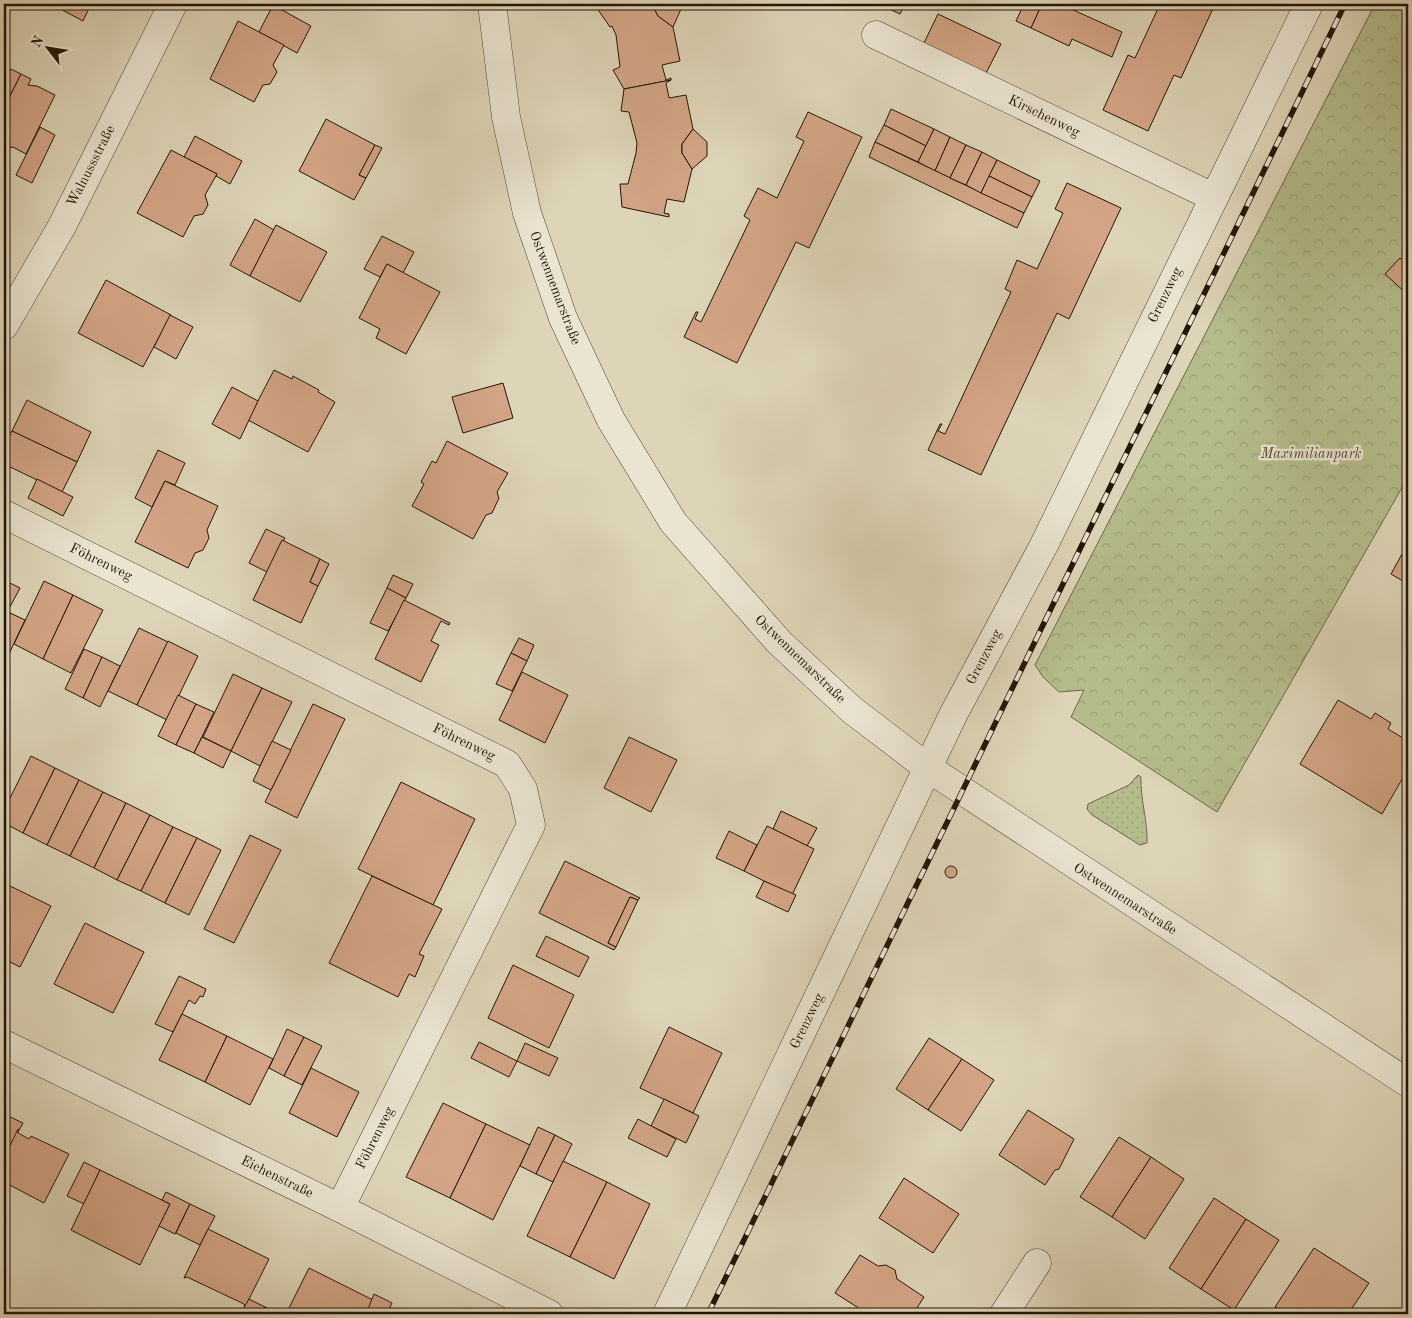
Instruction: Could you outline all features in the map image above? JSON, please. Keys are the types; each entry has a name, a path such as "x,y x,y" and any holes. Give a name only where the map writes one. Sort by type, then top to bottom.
{"street":[{"name":"Walnussstraße","path":"4,326 62,226 173,4"},
{"name":"Ostwennemarstraße","path":"492,4 506,117 527,213 563,318 611,420 672,522 779,642 852,710 928,768 1408,1083"},
{"name":"Grenzweg","path":"667,1314 953,715 1044,545 1309,4"},
{"name":"Kirschenweg","path":"876,36 1213,197"},
{"name":"Föhrenweg","path":"4,514 507,764 523,789 531,825 340,1208"},
{"name":"Eichenstraße","path":"4,1044 340,1208 548,1314"},
{"path":"1004,1314 1037,1263"}],"green space":[{"name":"Maximilianpark","path":"1375,4 1408,4 1408,477 1217,812 1071,717 1084,690 1059,692 1043,677 1035,665"},
{"path":"1138,775 1141,777 1147,835 1147,843 1140,845 1092,815 1087,809 1088,804 1129,785"}],"building":[{"path":"51,4 91,4 83,21"},
{"path":"594,4 655,4 654,8 658,16 673,27 680,61 662,65 666,80 671,78 671,80 624,89 613,70 620,67 616,35 612,26 610,27"},
{"path":"655,4 679,4 681,9 673,27 658,16 654,8"},
{"path":"879,4 905,4 900,14"},
{"path":"1024,4 1042,4 1031,28 1016,21"},
{"path":"1042,4 1060,4 1122,32 1112,57 1072,39 1069,46 1031,28"},
{"path":"1160,4 1215,4 1181,78 1174,75 1148,131 1103,110 1128,55 1135,58"},
{"path":"273,5 311,26 297,53 259,32"},
{"path":"938,14 1001,44 985,75 923,45"},
{"path":"238,21 284,45 273,65 277,72 270,84 263,85 254,102 210,79"},
{"path":"11,69 21,74 4,108 4,73 8,74"},
{"path":"21,74 31,79 28,85 37,86 55,95 26,154 13,147 4,149 4,108"},
{"path":"671,80 666,83 669,98 686,95 693,129 682,144 682,153 692,169 684,202 667,199 664,213 669,214 669,217 622,207 620,184 628,184 637,143 629,112 621,111 624,89"},
{"path":"891,109 934,129 926,146 884,125"},
{"path":"808,112 862,137 809,248 796,242 737,363 684,337 696,312 698,312 695,319 701,322 750,220 744,216 758,188 777,198 804,141 796,137"},
{"path":"326,119 375,145 359,175 366,178 354,200 299,171"},
{"path":"884,125 926,146 918,162 875,142"},
{"path":"40,127 55,135 32,183 16,175"},
{"path":"693,129 707,142 707,156 692,169 682,153 682,144"},
{"path":"934,129 950,137 935,171 918,162"},
{"path":"195,136 242,161 230,184 216,176 217,174 184,157"},
{"path":"950,137 966,145 950,178 935,171"},
{"path":"875,142 1024,213 1017,228 869,157"},
{"path":"375,145 382,148 366,178 359,175"},
{"path":"966,145 982,152 966,185 950,178"},
{"path":"171,150 217,174 205,195 208,205 203,214 194,216 183,237 137,213"},
{"path":"982,152 997,160 981,193 966,185"},
{"path":"997,160 1040,181 1032,197 989,176"},
{"path":"989,176 1032,197 1024,213 981,193"},
{"path":"1067,183 1121,208 1069,319 1057,313 981,475 928,450 940,424 942,424 938,431 945,434 1011,292 1005,289 1017,260 1037,269 1063,213 1055,209"},
{"path":"255,219 274,230 250,276 230,265"},
{"path":"276,225 327,252 300,302 250,276"},
{"path":"382,236 414,252 403,273 387,264 380,277 364,269"},
{"path":"1400,258 1408,265 1408,295 1385,274"},
{"path":"387,264 440,292 406,354 376,338 380,329 359,318"},
{"path":"106,280 171,315 143,367 78,333"},
{"path":"170,315 193,327 176,359 154,347"},
{"path":"274,370 292,379 293,376 319,390 318,392 335,402 308,452 248,420"},
{"path":"503,383 513,418 463,433 452,397"},
{"path":"232,387 258,401 240,439 212,424"},
{"path":"27,400 91,432 77,462 12,431"},
{"path":"12,431 77,462 62,492 4,464 4,447"},
{"path":"447,441 508,473 497,492 499,498 492,513 486,515 473,539 412,506 424,484 421,482 432,461 436,463"},
{"path":"158,450 185,463 175,485 165,481 152,507 135,498"},
{"path":"37,479 73,497 63,516 28,498"},
{"path":"165,481 218,506 207,530 209,538 203,550 195,553 188,568 135,542"},
{"path":"266,529 285,538 267,572 249,563"},
{"path":"282,540 320,559 310,582 318,586 301,623 253,600"},
{"path":"1408,543 1408,584 1391,574"},
{"path":"320,559 329,564 318,586 310,582"},
{"path":"393,575 413,584 406,598 387,588"},
{"path":"4,580 20,588 4,618"},
{"path":"44,581 73,595 43,659 14,644"},
{"path":"387,588 406,598 388,631 370,623"},
{"path":"73,595 103,610 71,673 43,659"},
{"path":"404,600 450,623 449,625 441,621 431,641 439,645 421,682 375,659"},
{"path":"8,612 25,620 7,658 4,656 4,618"},
{"path":"139,628 168,642 137,705 108,691"},
{"path":"519,638 534,645 527,661 511,653"},
{"path":"168,641 198,656 167,720 137,705"},
{"path":"84,649 102,657 83,698 65,689"},
{"path":"511,653 527,661 512,691 496,684"},
{"path":"102,657 120,666 100,707 83,698"},
{"path":"522,672 568,695 545,743 499,720"},
{"path":"233,674 262,688 231,751 203,737"},
{"path":"262,688 292,702 260,766 231,751"},
{"path":"178,695 196,704 176,745 158,736"},
{"path":"1338,700 1371,719 1375,713 1391,723 1388,729 1408,741 1408,769 1382,814 1300,764"},
{"path":"196,704 214,712 194,753 176,745"},
{"path":"313,704 345,719 297,818 265,802"},
{"path":"202,737 231,751 223,768 194,753"},
{"path":"629,737 677,760 651,812 604,788"},
{"path":"272,741 291,750 271,790 253,781"},
{"path":"31,756 55,768 23,833 4,823 4,810"},
{"path":"55,768 79,780 47,845 23,833"},
{"path":"79,780 103,792 70,856 47,845"},
{"path":"401,782 475,819 433,905 358,869"},
{"path":"103,792 126,803 94,868 70,856"},
{"path":"126,803 150,815 117,880 94,868"},
{"path":"781,811 817,828 807,846 773,829"},
{"path":"150,815 173,827 141,891 117,880"},
{"path":"767,826 814,849 792,895 744,871"},
{"path":"173,827 197,838 165,903 141,891"},
{"path":"729,831 757,845 744,871 716,858"},
{"path":"250,835 281,850 234,943 204,929"},
{"path":"197,838 221,850 189,915 165,903"},
{"path":"565,861 640,898 638,900 630,897 608,943 616,947 614,950 539,913"},
{"path":"951,866 957,872 951,878 945,872"},
{"path":"372,876 442,909 419,954 424,956 415,977 409,974 398,997 329,963"},
{"path":"764,881 796,895 788,912 756,897"},
{"path":"4,883 51,906 20,967 4,959"},
{"path":"630,897 638,900 616,947 608,943"},
{"path":"85,923 144,952 113,1013 54,984"},
{"path":"546,936 589,957 579,977 536,956"},
{"path":"513,965 574,995 549,1048 488,1018"},
{"path":"179,976 206,989 203,997 200,996 195,1004 189,1000 173,1032 155,1024"},
{"path":"182,1014 227,1036 205,1082 159,1060"},
{"path":"669,1027 722,1053 693,1113 640,1088"},
{"path":"287,1029 304,1037 284,1076 269,1068"},
{"path":"227,1036 273,1059 250,1105 205,1082"},
{"path":"304,1037 322,1046 302,1085 284,1076"},
{"path":"929,1038 962,1059 928,1110 896,1089"},
{"path":"479,1042 517,1061 509,1077 471,1058"},
{"path":"525,1043 558,1058 549,1076 517,1061"},
{"path":"962,1059 994,1080 961,1131 928,1110"},
{"path":"311,1068 359,1092 337,1137 289,1113"},
{"path":"664,1099 699,1116 686,1143 651,1126"},
{"path":"443,1103 486,1124 450,1198 406,1177"},
{"path":"1028,1110 1074,1139 1059,1169 1055,1170 1045,1185 999,1155"},
{"path":"4,1114 23,1123 4,1158"},
{"path":"638,1119 676,1139 667,1157 628,1138"},
{"path":"486,1124 530,1145 493,1220 450,1198"},
{"path":"538,1127 555,1135 536,1174 520,1166"},
{"path":"18,1129 18,1133 29,1139 31,1136 69,1154 44,1203 4,1182 4,1158"},
{"path":"555,1135 572,1144 553,1182 536,1174"},
{"path":"1119,1137 1151,1157 1112,1217 1080,1197"},
{"path":"1151,1157 1184,1179 1145,1239 1112,1217"},
{"path":"563,1161 607,1182 570,1257 527,1236"},
{"path":"84,1162 100,1170 84,1204 67,1196"},
{"path":"100,1170 170,1204 140,1265 71,1230"},
{"path":"904,1178 959,1214 933,1253 879,1218"},
{"path":"607,1182 650,1204 614,1279 570,1257"},
{"path":"166,1192 190,1204 175,1234 159,1226 170,1204 162,1200"},
{"path":"1214,1198 1246,1219 1201,1289 1169,1268"},
{"path":"190,1204 215,1216 200,1245 176,1233"},
{"path":"1246,1219 1279,1240 1234,1310 1201,1289"},
{"path":"208,1229 269,1259 245,1307 244,1304 187,1277 184,1278"},
{"path":"1314,1248 1369,1283 1348,1314 1285,1314 1275,1307"},
{"path":"860,1255 878,1266 886,1265 895,1270 897,1279 924,1297 913,1314 868,1314 835,1293"},
{"path":"309,1268 373,1300 366,1314 286,1314"},
{"path":"374,1294 392,1303 387,1314 366,1314"},
{"path":"249,1299 265,1307 262,1314 240,1314"},
{"path":"265,1307 280,1314 262,1314"}],"railway":[{"path":"708,1314 1345,4"}]}
